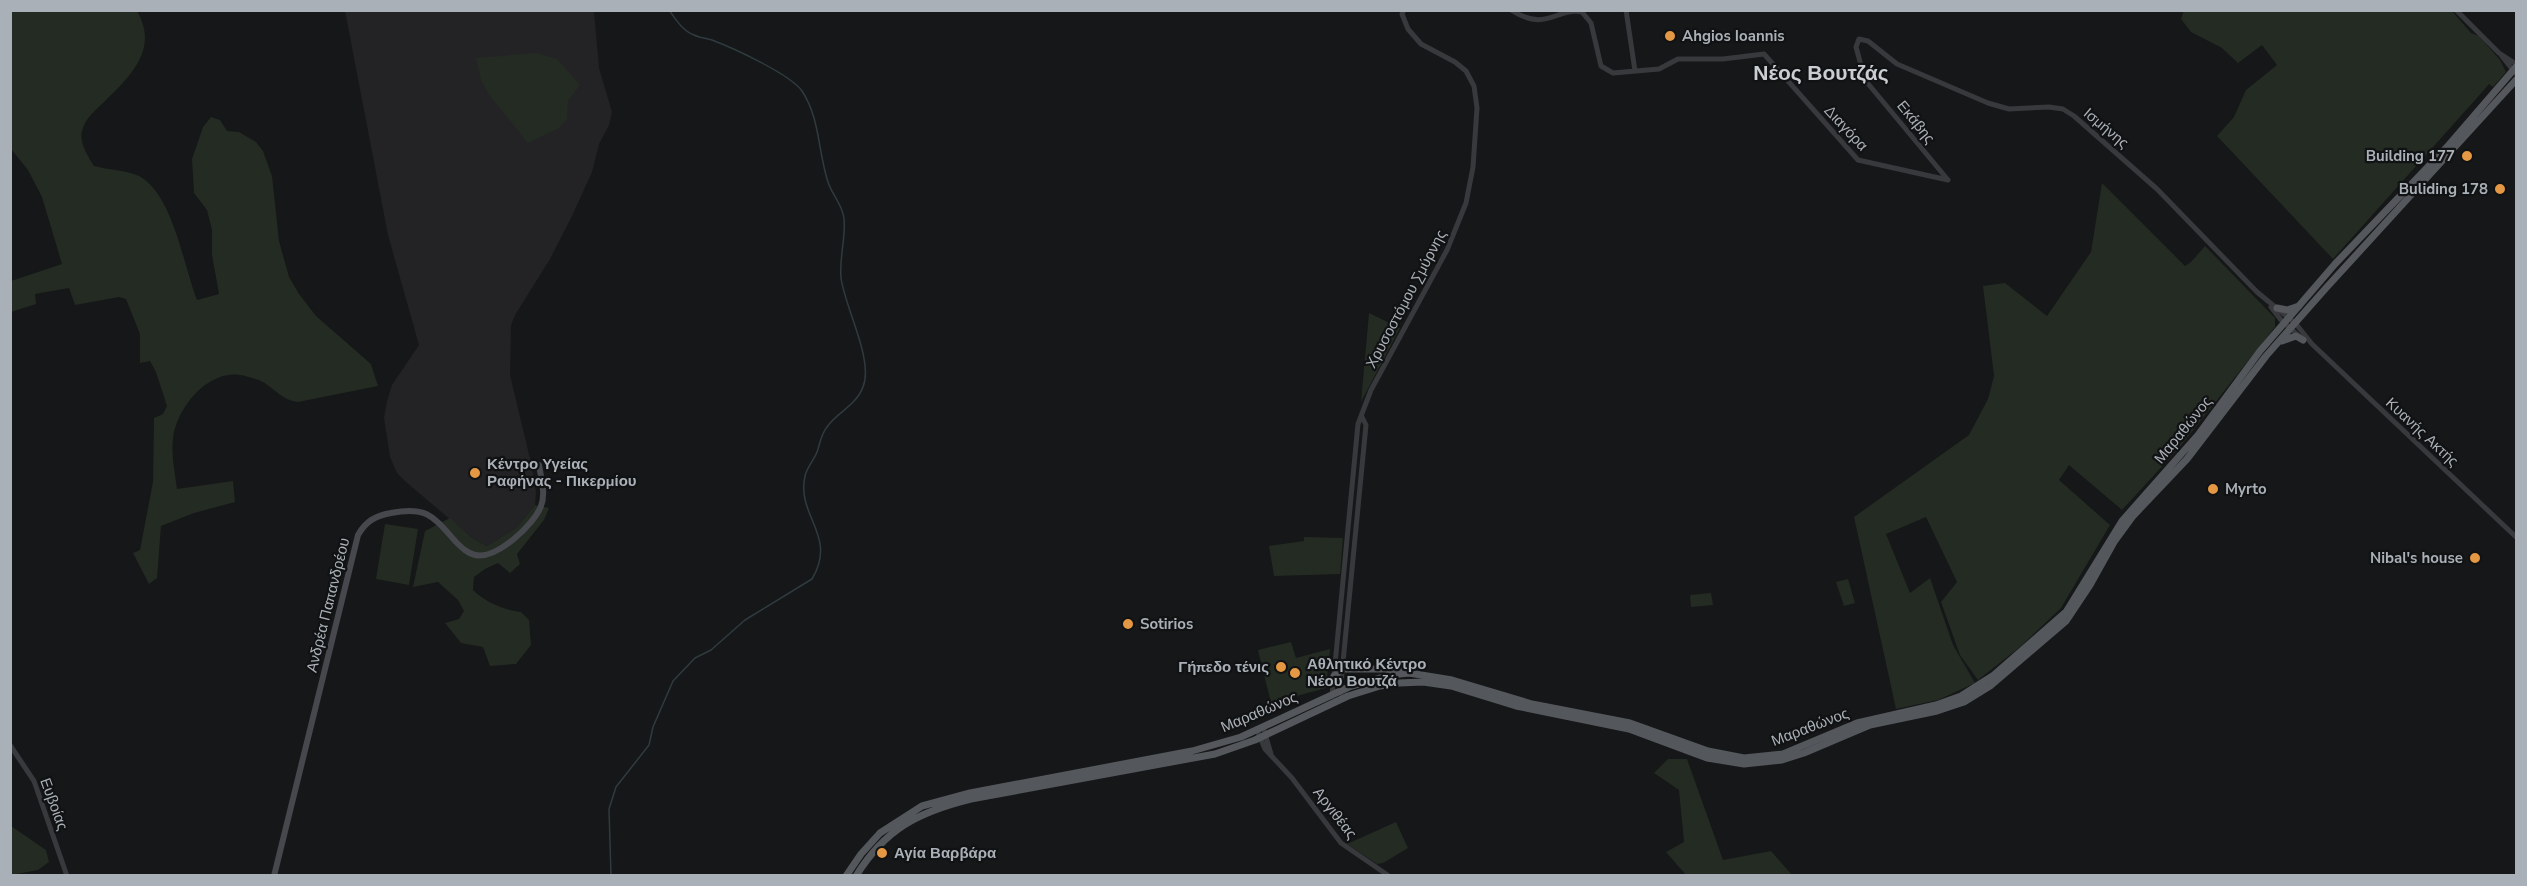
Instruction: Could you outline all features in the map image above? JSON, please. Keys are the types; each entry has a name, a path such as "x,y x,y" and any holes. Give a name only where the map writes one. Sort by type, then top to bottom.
{"main road":[{"name":"Μαραθώνος","path":"856,876 876,848 894,830 910,819 933,809 971,799 1202,757 1263,737 1340,701 1387,685 1436,683 1532,710 1629,729 1707,758 1744,764 1782,760 1870,725 1955,706 1990,686 2066,621 2127,524 2187,459 2277,344 2301,305 2335,264 2447,147 2516,69"},
{"name":"Μαραθώνος","path":"846,876 861,854 880,833 922,806 970,793 1181,754 1260,729 1340,691 1385,676 1417,674 1452,680 1543,706 1620,721 1708,751 1744,758 1783,754 1868,720 1953,700 1994,675 2066,612 2122,520 2198,435 2260,351 2290,324 2474,129 2517,80"},
{"path":"2277,308 2287,310 2301,305"},
{"path":"2277,344 2293,337 2303,340"},
{"name":"Ανδρέα Παπανδρέου","path":"274,876 341,600 362,528 378,516 421,510 439,522 466,551 477,555 493,554 528,524 541,507 543,491 539,465"},
{"path":"1334,676 1342,669 1401,669 1417,674"}],"street":[{"name":"Χρυσοστόμου Σμύρνης","path":"1331,705 1358,424 1371,390 1447,250 1466,203 1473,167 1477,108 1474,86 1466,71 1455,62 1421,44 1404,23 1402,18 1404,10"},
{"path":"1511,10 1526,18 1543,20 1573,12 1582,12 1591,23 1599,61 1604,69 1613,73 1635,71 1626,10"},
{"path":"2456,10 2516,69"},
{"name":"Ισμήνης","path":"1865,80 1856,47 1857,41 1861,38 1870,42 1897,64 1988,103 2009,109 2049,106 2063,109 2090,129 2157,189 2268,303"},
{"name":"Διαγόρα","path":"1635,71 1665,67 1678,59 1723,59 1764,54 1856,159 1863,163 1948,180"},
{"name":"Εκάβης","path":"1865,80 1948,180"},
{"path":"2268,303 2290,324"},
{"path":"2268,303 2277,308 2290,324"},
{"name":"Κυανής Ακτής","path":"2290,324 2303,340 2312,344"},
{"name":"Κυανής Ακτής","path":"2290,324 2517,537"},
{"name":"Χρυσοστόμου Σμύρνης","path":"1340,701 1366,425 1362,417"},
{"name":"Αργιθέας","path":"1260,729 1265,749 1272,754 1341,843 1389,876"},
{"name":"Ευβοίας","path":"10,745 34,781 67,876"}],"shaded area":[{"path":"2184,10 2452,11 2471,33 2479,36 2500,60 2506,72 2493,87 2489,84 2333,259 2217,136 2234,117 2246,90 2277,65 2262,45 2238,63 2222,48 2191,32 2181,19"},
{"path":"137,11 145,38 139,61 124,82 83,126 81,136 83,145 94,166 139,176 151,185 161,198 176,232 197,300 219,294 212,255 212,230 207,210 194,193 192,159 203,127 211,117 220,120 227,131 239,132 256,142 263,151 272,176 279,241 289,277 316,316 371,364 378,386 298,402 283,397 261,381 232,374 208,383 198,391 181,413 173,438 177,489 233,481 235,502 194,513 161,526 157,578 149,584 133,553 140,550 153,482 154,418 163,414 167,406 150,361 140,363 140,334 126,299 119,297 75,305 69,288 35,294 36,304 11,312 11,281 62,264 42,197 28,170 11,149 10,12"},
{"path":"345,11 594,11 599,68 612,112 609,125 599,144 592,172 572,216 550,259 511,325 510,375 532,467 536,492 535,505 517,527 487,546 472,538 406,482 397,473 390,457 384,418 387,401 392,385 419,345 388,235"},
{"path":"536,53 557,59 580,85 568,101 567,119 559,128 528,143 488,93 481,80 476,58"},
{"path":"2102,183 2185,266 2205,246 2275,318 2275,327 2179,448 2122,510 2069,465 2059,480 2110,525 2061,608 2020,647 1978,680 1960,655 1941,602 1957,582 1926,517 1886,534 1910,593 1930,578 1953,645 1975,683 1938,700 1896,709 1854,517 1969,435 1988,399 1994,376 1983,286 2005,283 2047,316 2091,252"},
{"path":"1369,313 1400,328 1361,402"},
{"path":"535,505 549,508 544,520 517,554 520,564 510,573 498,563 474,577 473,590 483,598 495,605 521,612 529,620 531,645 516,664 490,666 483,647 461,643 445,623 459,619 464,611 458,600 438,582 413,587 425,531 450,518 472,538 487,546 517,527"},
{"path":"385,524 418,529 409,585 376,579"},
{"path":"1304,537 1343,538 1340,574 1274,576 1269,546 1304,541"},
{"path":"1848,579 1855,603 1844,606 1836,582"},
{"path":"1711,593 1713,605 1691,607 1690,595"},
{"name":"Αθλητικό Κέντρο Νέου Βουτζά","path":"1291,642 1296,658 1330,649 1326,688 1271,703 1258,650"},
{"path":"1668,759 1687,759 1723,860 1771,851 1792,875 1686,875 1666,852 1684,842 1679,790 1654,773"},
{"path":"1396,822 1408,848 1383,863 1377,864 1347,844"},
{"path":"11,826 46,850 49,862 38,870 11,875"}],"waterway":[{"path":"611,876 609,809 616,787 649,745 653,727 673,681 695,658 711,650 745,620 812,579 819,564 821,550 806,503 805,476 825,430 860,394 865,376 862,349 841,278 843,214 828,182 816,124 808,101 796,84 760,62 686,31 669,10"}],"place":[{"name":"Ahgios Ioannis","path":"1670,36"},
{"name":"Building 177","path":"2467,156"},
{"name":"Buliding 178","path":"2500,189"},
{"name":"Κέντρο Υγείας Ραφήνας - Πικερμίου","path":"475,473"},
{"name":"Myrto","path":"2213,489"},
{"name":"Nibal's house","path":"2475,558"},
{"name":"Sotirios","path":"1128,624"},
{"name":"Γήπεδο τένις","path":"1281,667"},
{"name":"Αθλητικό Κέντρο Νέου Βουτζά","path":"1295,673"},
{"name":"Αγία Βαρβάρα","path":"882,853"}],"district":[{"name":"Νέος Βουτζάς","path":"1821,73"}]}
